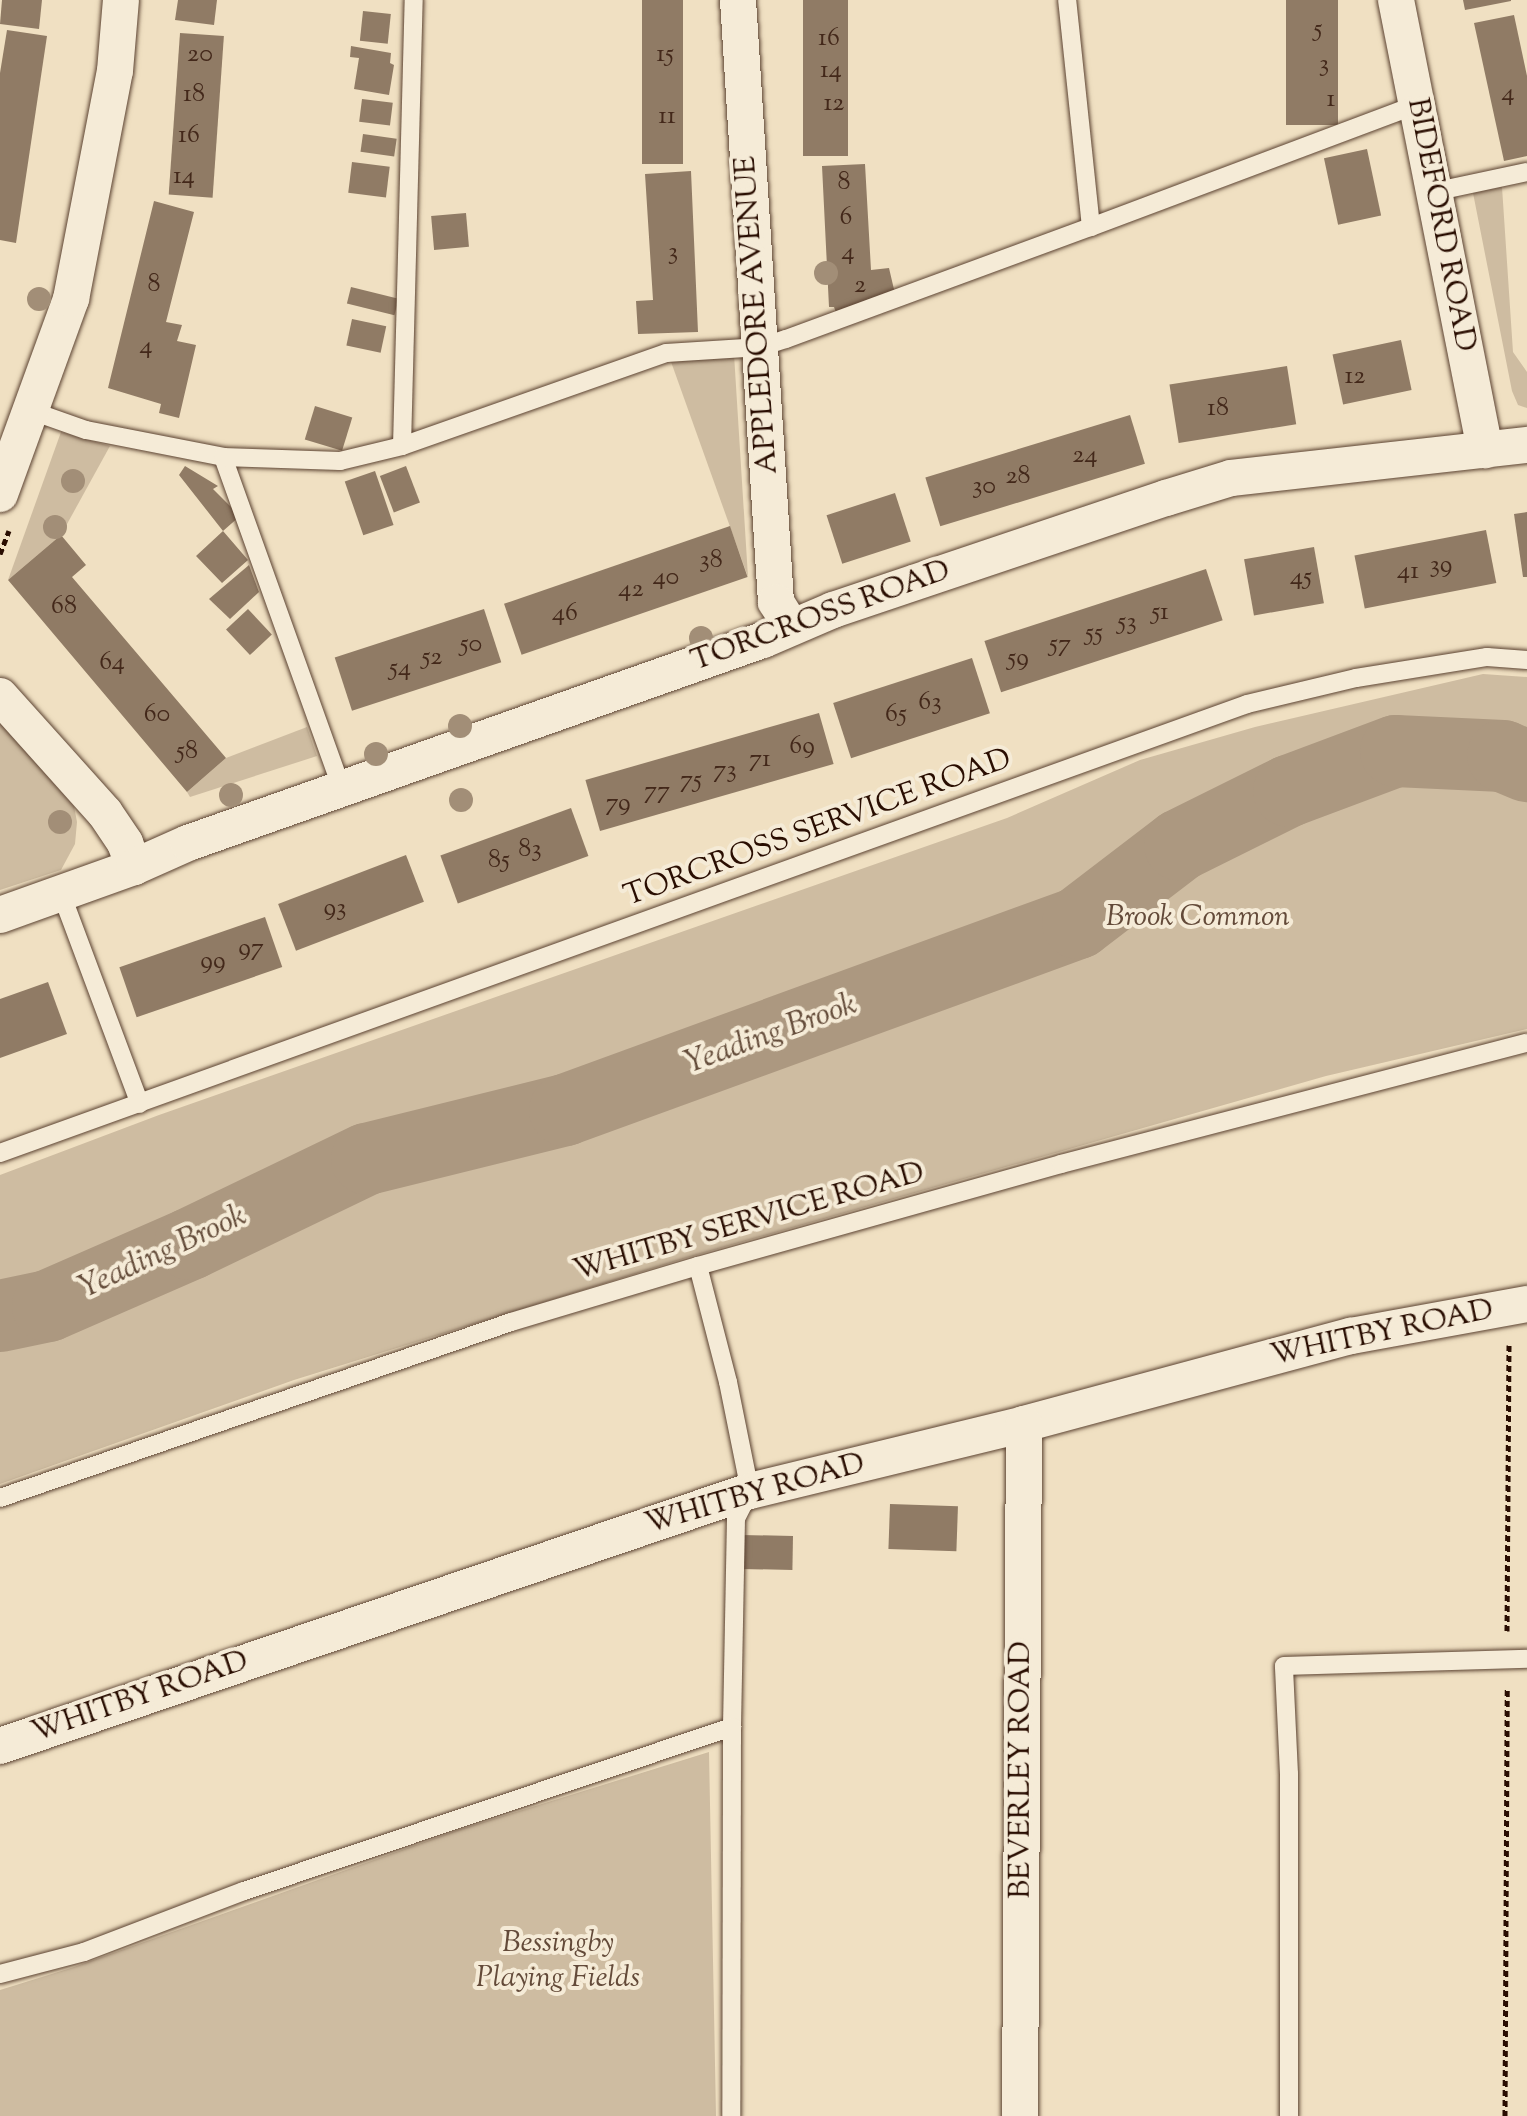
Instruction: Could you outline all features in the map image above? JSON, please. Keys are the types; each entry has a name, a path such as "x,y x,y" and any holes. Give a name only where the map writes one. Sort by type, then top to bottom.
{"street":[{"path":"0,494 71,299 115,71 121,0"},
{"name":"APPLEDORE AVENUE","path":"738,0 776,602 791,626"},
{"name":"BIDEFORD ROAD","path":"1396,0 1485,450"},
{"name":"TORCROSS ROAD","path":"0,915 134,867 188,843 763,640 791,626 1076,526 1231,478 1527,445"},
{"path":"0,696 105,813 125,843 134,867"},
{"name":"WHITBY ROAD","path":"0,1746 750,1491 1024,1424 1351,1336 1527,1304"},
{"name":"BEVERLEY ROAD","path":"1020,2116 1024,1424"}],"lane":[{"path":"402,446 414,0"},
{"path":"1067,0 1091,227"},
{"path":"32,411 86,430 223,457 340,461 402,446 666,353 761,347 1416,105"},
{"path":"1433,192 1527,172"},
{"path":"223,457 342,789"},
{"name":"TORCROSS SERVICE ROAD","path":"0,1153 1247,704 1356,678 1487,657 1527,660"},
{"path":"61,893 140,1104"},
{"name":"WHITBY SERVICE ROAD","path":"0,1498 511,1322 698,1266 1061,1164 1527,1043"},
{"path":"698,1266 728,1382 750,1491 736,1518 731,2116"},
{"path":"1289,2116 1289,1774 1284,1666 1527,1659"},
{"path":"0,1974 84,1952 244,1891 732,1727"}],"path":[{"path":"1505,2116 1509,1336"}],"green space":[{"path":"1502,187 1513,352 1527,372 1527,408 1518,405 1512,391 1473,193"},
{"path":"734,354 748,577 670,359"},
{"path":"61,432 110,446 61,535 8,580"},
{"name":"Brook Common","path":"1483,674 1527,677 1527,1029 1326,1076 686,1258 294,1380 0,1484 0,1175 159,1115 1007,818 1140,760 1255,727"},
{"path":"0,722 74,806 77,822 75,844 61,870 0,890"},
{"path":"307,727 317,756 190,797 187,792 226,758"},
{"name":"Bessingby Playing Fields","path":"709,1752 716,2116 0,2116 0,1990 74,1967 458,1830"}],"building":[{"path":"2,0 42,0 39,29 0,24"},
{"path":"178,0 217,0 214,25 175,20"},
{"path":"642,0 683,0 683,164 642,164"},
{"path":"803,0 848,0 848,156 803,156"},
{"path":"1286,0 1338,0 1338,125 1286,125"},
{"path":"1463,0 1511,0 1511,1 1465,10"},
{"path":"363,11 391,14 388,44 360,41"},
{"path":"1514,15 1527,76 1527,156 1504,161 1474,23"},
{"path":"7,30 47,36 16,243 0,240 0,73"},
{"path":"180,33 224,36 213,198 169,195"},
{"path":"351,46 391,53 390,63 394,65 389,95 354,89 359,58 350,57"},
{"path":"362,99 393,103 390,126 359,122"},
{"path":"363,134 397,139 394,157 360,152"},
{"path":"1367,149 1381,216 1338,225 1324,158"},
{"path":"352,162 390,167 386,197 348,193"},
{"path":"865,164 871,270 889,268 896,298 838,318 834,307 829,307 822,166"},
{"path":"691,171 698,332 638,334 636,301 653,300 645,174"},
{"path":"154,201 194,212 166,322 182,325 177,341 196,345 179,418 159,413 161,404 108,388"},
{"path":"466,213 469,247 434,250 431,216"},
{"path":"351,287 399,299 394,315 347,303"},
{"path":"352,319 386,326 381,353 346,345"},
{"path":"1401,340 1412,390 1343,404 1333,355"},
{"path":"1287,366 1296,424 1179,443 1169,385"},
{"path":"315,406 352,417 342,451 305,439"},
{"path":"1130,415 1145,464 940,526 925,478"},
{"path":"185,466 218,486 213,489 240,516 223,531 179,475"},
{"path":"406,466 420,502 394,512 380,476"},
{"path":"375,471 394,525 363,535 345,481"},
{"path":"895,493 911,542 842,564 827,515"},
{"path":"1527,512 1527,577 1523,577 1514,514"},
{"path":"730,526 748,577 522,655 504,604"},
{"path":"1486,530 1496,583 1365,609 1354,556"},
{"path":"223,531 248,560 222,583 196,556"},
{"path":"61,535 86,565 72,577 226,758 187,792 8,580"},
{"path":"1314,547 1324,603 1254,615 1244,559"},
{"path":"249,565 259,592 230,619 209,599"},
{"path":"1206,569 1223,620 1001,692 984,641"},
{"path":"248,609 272,635 250,655 226,629"},
{"path":"484,609 501,662 352,711 335,658"},
{"path":"972,658 990,713 851,758 833,703"},
{"path":"819,713 834,764 600,831 585,780"},
{"path":"571,808 588,856 458,903 440,856"},
{"path":"406,855 424,902 296,951 278,904"},
{"path":"265,917 282,967 137,1017 119,967"},
{"path":"48,982 67,1034 0,1058 0,999"},
{"path":"890,1504 958,1506 956,1551 888,1549"},
{"path":"742,1535 793,1536 792,1570 741,1569"}],"waterway":[{"name":"Yeading Brook","path":"0,1316 48,1306 190,1244 367,1159 565,1110 1078,923 1180,845 1289,791 1396,751 1503,756 1527,766"}]}
